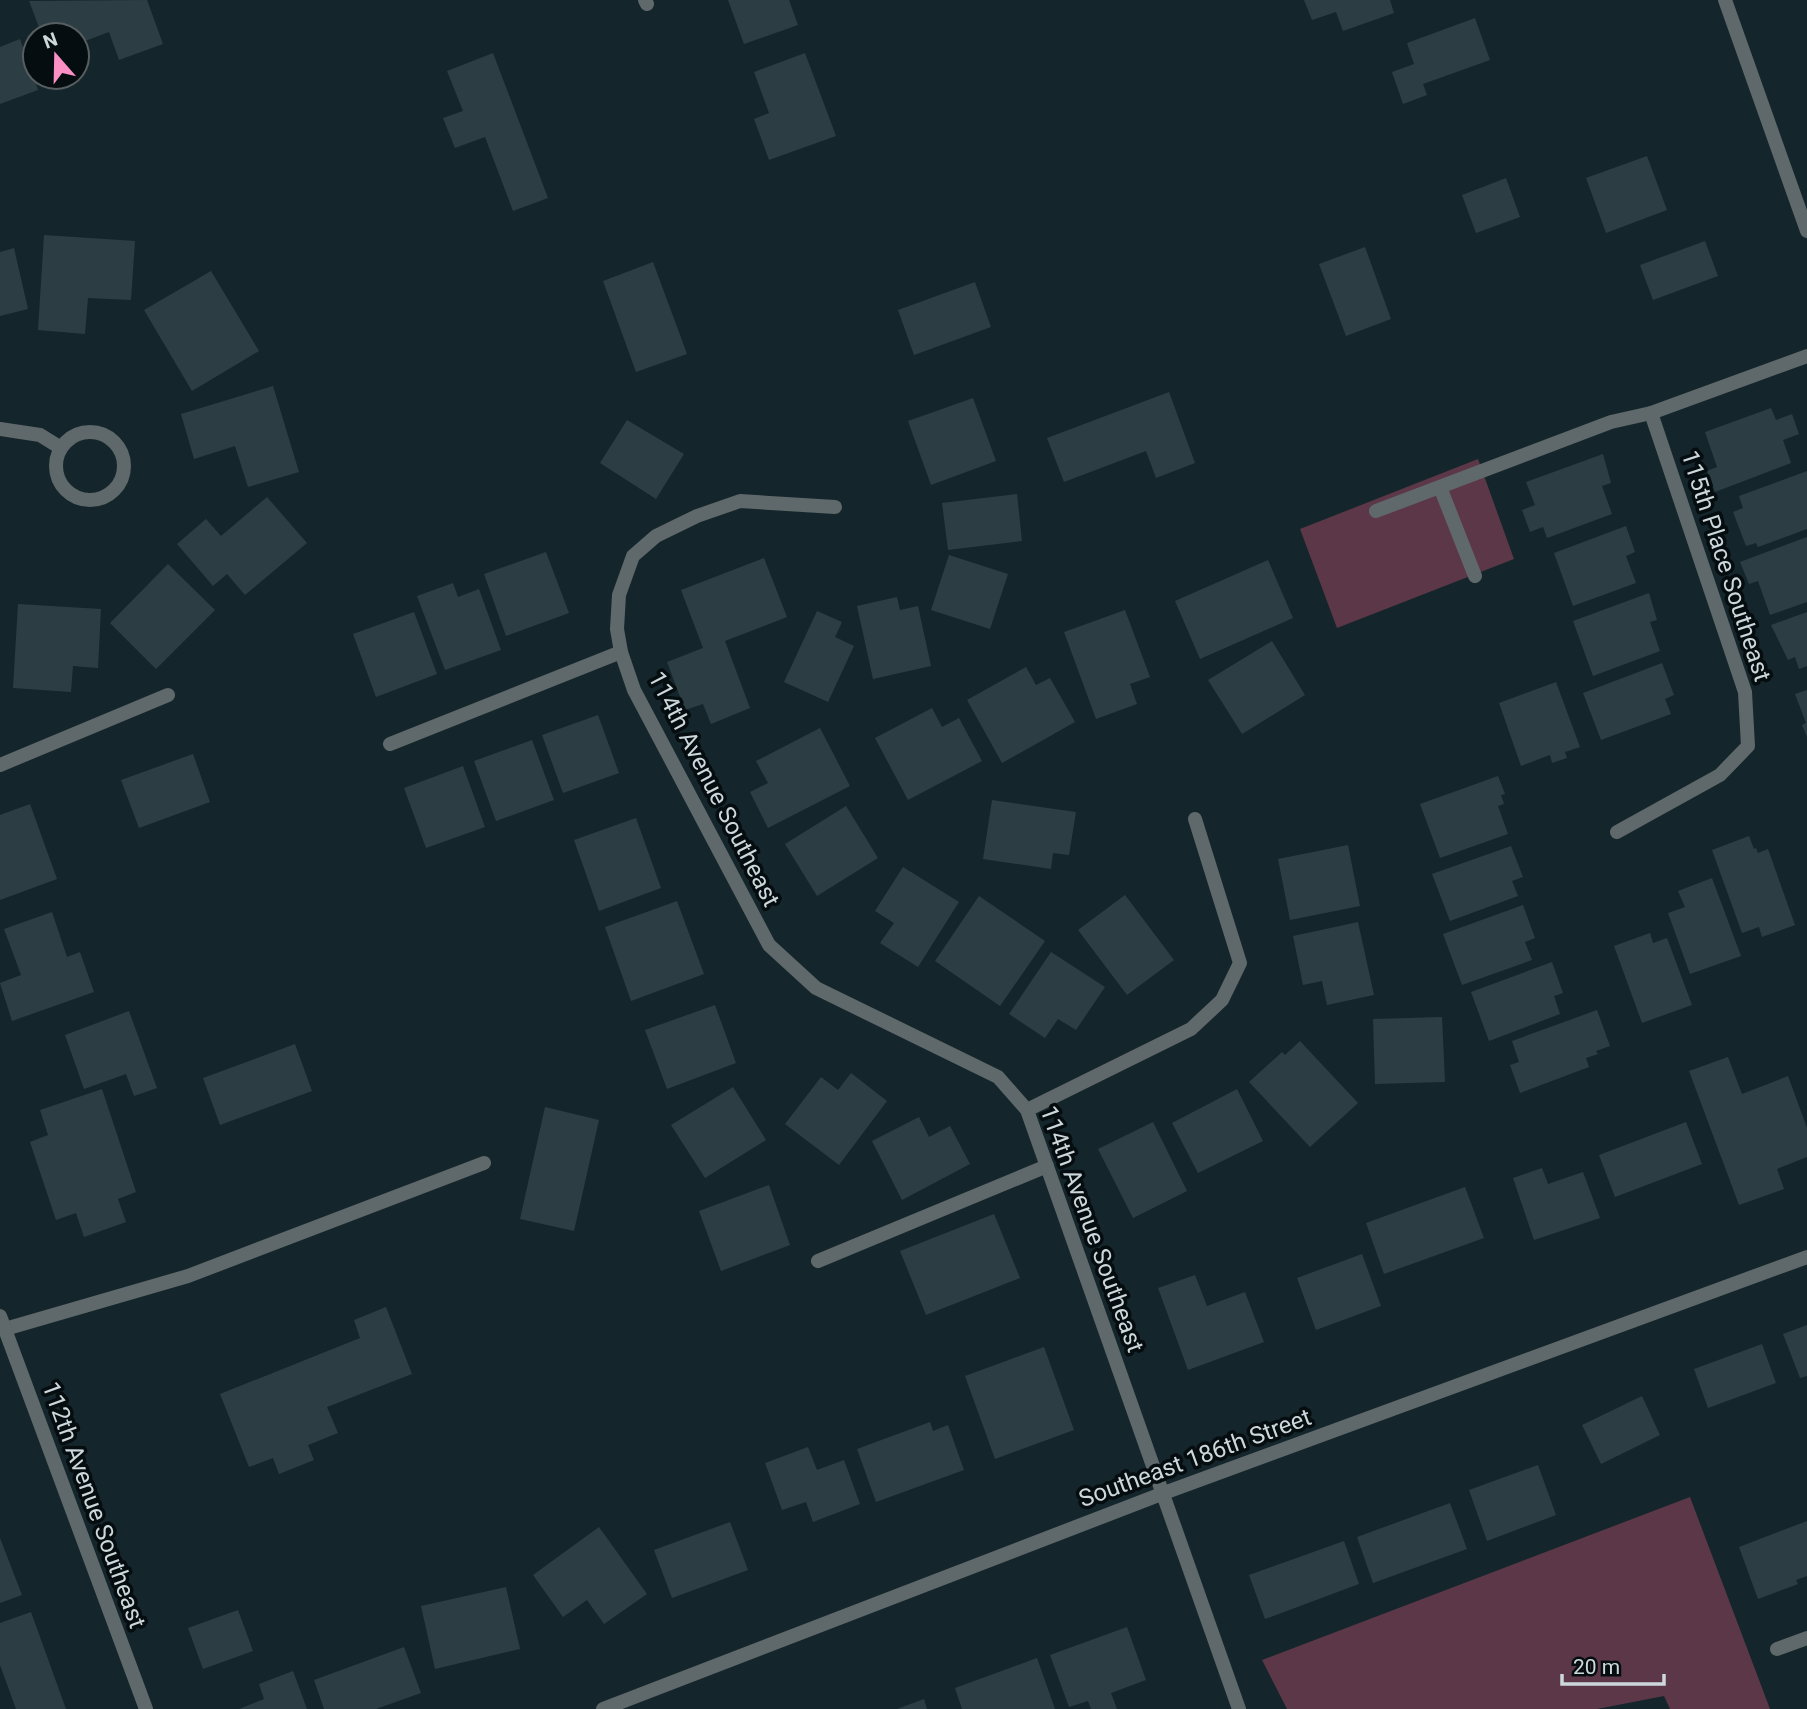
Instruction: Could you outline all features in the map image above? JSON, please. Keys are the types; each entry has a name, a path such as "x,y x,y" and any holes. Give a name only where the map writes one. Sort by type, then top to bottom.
{"street":[{"path":"1726,0 1807,231"},
{"path":"1376,511 1611,422 1651,413 1807,356"},
{"name":"115th Place Southeast","path":"1617,832 1720,775 1748,746 1745,692 1651,413"},
{"path":"0,429 40,435 61,448"},
{"path":"96,432 108,438 118,446 123,458 119,485 97,500 84,500 71,495 56,474 56,461 61,448 70,438 82,433 96,432"},
{"path":"1440,487 1475,576"},
{"name":"114th Avenue Southeast","path":"835,507 740,501 696,516 656,536 633,556 619,595 617,629 621,652 634,690 769,944 816,988 998,1077 1027,1110 1238,1709"},
{"path":"390,744 621,652"},
{"path":"0,765 168,695"},
{"path":"1027,1110 1191,1029 1222,1000 1240,963 1195,819"},
{"path":"2,1325 188,1276 484,1163"},
{"path":"818,1261 1047,1166"},
{"name":"Southeast 186th Street","path":"603,1709 1164,1493 1807,1257"},
{"name":"112th Avenue Southeast","path":"2,1325 146,1709"},
{"path":"1777,1649 1807,1638"}],"shaded area":[{"path":"1478,459 1514,559 1337,628 1300,529"},
{"path":"1690,1497 1770,1709 1670,1709 1664,1696 1597,1709 1287,1709 1262,1660"}],"building":[{"path":"147,0 163,44 119,60 109,32 91,39 91,21 37,21 29,1"},
{"path":"728,0 789,0 798,25 744,44"},
{"path":"1304,0 1390,0 1394,13 1343,31 1336,12 1312,20"},
{"path":"1475,18 1490,60 1423,84 1427,95 1403,104 1392,72 1414,64 1407,43"},
{"path":"20,39 21,91 35,91 0,104 0,47"},
{"path":"493,53 548,198 513,211 485,137 455,148 443,118 463,111 447,71"},
{"path":"805,53 836,136 769,160 754,119 769,113 754,72"},
{"path":"1647,156 1667,210 1606,233 1586,178"},
{"path":"1506,178 1520,217 1476,233 1462,195"},
{"path":"44,235 135,241 131,300 88,298 85,334 38,330"},
{"path":"1705,241 1718,276 1653,300 1640,265"},
{"path":"1365,247 1391,319 1346,336 1319,264"},
{"path":"14,248 28,309 0,316 0,252"},
{"path":"653,262 687,354 636,372 603,281"},
{"path":"211,271 259,351 192,391 144,310"},
{"path":"975,282 991,327 914,355 898,310"},
{"path":"273,386 299,472 248,487 235,446 194,459 181,414"},
{"path":"1169,392 1195,463 1156,478 1146,451 1064,482 1047,438"},
{"path":"973,398 996,461 931,485 908,421"},
{"path":"1771,408 1776,420 1792,414 1799,434 1783,440 1791,463 1715,492 1707,471 1717,467 1705,432"},
{"path":"627,420 684,454 656,499 600,463"},
{"path":"1603,454 1611,483 1602,486 1612,514 1547,538 1543,527 1530,532 1522,510 1535,505 1526,482"},
{"path":"1807,471 1807,529 1758,547 1756,543 1746,546 1733,512 1743,508 1739,496"},
{"path":"1017,494 1022,541 948,550 942,503"},
{"path":"267,497 307,543 245,595 227,574 213,586 177,544 206,519 221,536"},
{"path":"1626,526 1635,552 1626,556 1636,583 1573,606 1554,553"},
{"path":"1807,537 1807,602 1770,615 1758,581 1749,584 1740,562"},
{"path":"546,552 569,613 506,636 484,574"},
{"path":"949,555 1008,574 990,629 931,610"},
{"path":"764,558 787,617 725,641 750,708 711,724 703,704 685,710 667,662 703,648 681,590"},
{"path":"1268,560 1293,618 1200,659 1175,601"},
{"path":"168,564 215,610 156,669 110,623"},
{"path":"453,583 458,597 479,589 501,650 445,670 417,596"},
{"path":"1649,593 1657,620 1650,622 1660,651 1593,676 1573,621"},
{"path":"897,597 900,610 918,606 931,666 873,679 857,606"},
{"path":"18,604 101,609 98,668 73,666 71,692 13,688"},
{"path":"1125,610 1150,677 1130,684 1137,704 1096,719 1064,632"},
{"path":"817,611 842,622 835,637 854,646 828,702 784,682"},
{"path":"414,612 437,674 376,697 353,634"},
{"path":"1807,612 1807,666 1799,669 1795,657 1788,660 1771,625"},
{"path":"1272,641 1305,695 1242,734 1208,680"},
{"path":"1662,663 1674,695 1665,699 1671,714 1601,740 1583,693"},
{"path":"1026,667 1036,685 1050,678 1075,722 1002,763 967,700"},
{"path":"1556,682 1580,747 1565,752 1567,758 1552,763 1550,755 1521,766 1499,703"},
{"path":"1807,690 1807,737 1802,725 1806,723 1795,694"},
{"path":"932,708 942,727 959,718 982,761 908,800 875,738"},
{"path":"598,715 619,773 563,793 542,735"},
{"path":"820,728 850,786 768,828 750,792 768,783 756,761"},
{"path":"532,740 554,800 496,821 474,761"},
{"path":"193,754 210,802 139,828 121,780"},
{"path":"463,766 485,827 426,848 404,788"},
{"path":"1498,776 1505,794 1501,795 1504,804 1498,806 1508,834 1440,858 1420,804"},
{"path":"992,800 1076,812 1069,855 1053,853 1051,869 983,859"},
{"path":"30,804 57,879 0,900 0,815"},
{"path":"846,806 878,858 817,896 785,844"},
{"path":"636,818 661,888 599,911 574,840"},
{"path":"1749,836 1758,853 1768,849 1795,925 1762,937 1759,927 1742,933 1712,850"},
{"path":"1348,845 1360,906 1290,920 1278,859"},
{"path":"1511,846 1523,877 1512,881 1518,896 1450,921 1432,874"},
{"path":"903,867 959,902 918,967 880,943 894,923 875,911"},
{"path":"1712,878 1741,956 1690,974 1668,913 1685,907 1678,891"},
{"path":"1125,895 1174,960 1127,995 1078,930"},
{"path":"979,896 1045,941 1000,1006 935,961"},
{"path":"677,901 704,974 631,1001 605,927"},
{"path":"1523,905 1535,938 1525,942 1532,960 1462,985 1443,934"},
{"path":"52,912 67,957 80,952 94,992 12,1021 0,983 21,975 4,929"},
{"path":"1358,922 1374,995 1327,1005 1322,981 1303,985 1293,936"},
{"path":"1650,933 1653,943 1667,938 1692,1005 1642,1023 1614,946"},
{"path":"1051,952 1105,987 1076,1030 1058,1019 1045,1038 1009,1014"},
{"path":"1552,962 1563,993 1554,996 1560,1014 1489,1041 1471,992"},
{"path":"715,1005 736,1063 667,1089 645,1030"},
{"path":"1597,1010 1610,1046 1586,1058 1589,1067 1520,1093 1510,1065 1519,1062 1512,1041"},
{"path":"129,1011 157,1088 134,1096 126,1074 84,1089 65,1035"},
{"path":"1442,1017 1445,1082 1375,1084 1373,1019"},
{"path":"1300,1041 1358,1103 1310,1147 1249,1082 1282,1052 1285,1055"},
{"path":"295,1044 312,1091 220,1125 203,1078"},
{"path":"1728,1057 1742,1094 1788,1076 1807,1128 1807,1157 1777,1169 1784,1189 1739,1205 1689,1071"},
{"path":"851,1073 887,1101 839,1165 785,1124 821,1077 838,1090"},
{"path":"733,1087 766,1140 705,1178 671,1125"},
{"path":"102,1089 136,1192 118,1199 126,1222 84,1237 76,1213 56,1220 30,1142 48,1135 40,1110"},
{"path":"1237,1089 1263,1141 1198,1173 1172,1123"},
{"path":"545,1107 599,1120 574,1231 520,1219"},
{"path":"919,1117 929,1137 950,1126 970,1164 902,1200 872,1141"},
{"path":"1153,1122 1187,1191 1133,1218 1098,1149"},
{"path":"1686,1122 1702,1164 1615,1197 1599,1155"},
{"path":"1542,1168 1548,1184 1583,1172 1600,1218 1534,1240 1513,1178"},
{"path":"769,1185 790,1245 721,1271 699,1211"},
{"path":"1465,1187 1484,1238 1384,1274 1366,1223"},
{"path":"994,1214 1020,1278 926,1315 900,1251"},
{"path":"1362,1254 1381,1306 1316,1330 1297,1278"},
{"path":"1195,1275 1207,1306 1245,1292 1264,1342 1188,1370 1158,1288"},
{"path":"386,1307 412,1374 327,1407 338,1433 308,1445 314,1460 279,1474 273,1458 249,1467 220,1394 360,1338 354,1320"},
{"path":"1807,1325 1807,1376 1800,1378 1783,1334"},
{"path":"1762,1344 1776,1383 1708,1408 1694,1369"},
{"path":"1044,1347 1074,1430 995,1459 965,1376"},
{"path":"1642,1396 1660,1435 1601,1464 1582,1425"},
{"path":"930,1422 933,1431 948,1425 964,1470 876,1502 857,1449"},
{"path":"808,1447 817,1470 844,1460 860,1504 813,1522 806,1502 782,1510 765,1463"},
{"path":"1538,1465 1556,1515 1487,1541 1469,1490"},
{"path":"1450,1503 1467,1549 1373,1583 1357,1537"},
{"path":"1807,1521 1807,1576 1796,1580 1798,1584 1758,1599 1739,1547"},
{"path":"730,1522 748,1570 672,1598 654,1550"},
{"path":"599,1527 647,1594 604,1624 587,1600 563,1617 533,1575"},
{"path":"0,1538 22,1595 0,1603"},
{"path":"1344,1541 1359,1584 1265,1619 1249,1575"},
{"path":"506,1587 520,1649 435,1669 421,1606"},
{"path":"238,1610 253,1651 203,1669 188,1628"},
{"path":"31,1612 66,1709 16,1709 0,1665 0,1623"},
{"path":"1127,1627 1146,1680 1111,1693 1117,1709 1091,1709 1088,1701 1069,1707 1050,1655"},
{"path":"404,1647 421,1693 376,1709 324,1709 314,1680"},
{"path":"1037,1658 1055,1709 962,1709 955,1688"},
{"path":"293,1671 307,1709 239,1709 264,1699 259,1684"},
{"path":"924,1699 927,1709 897,1709"}]}
